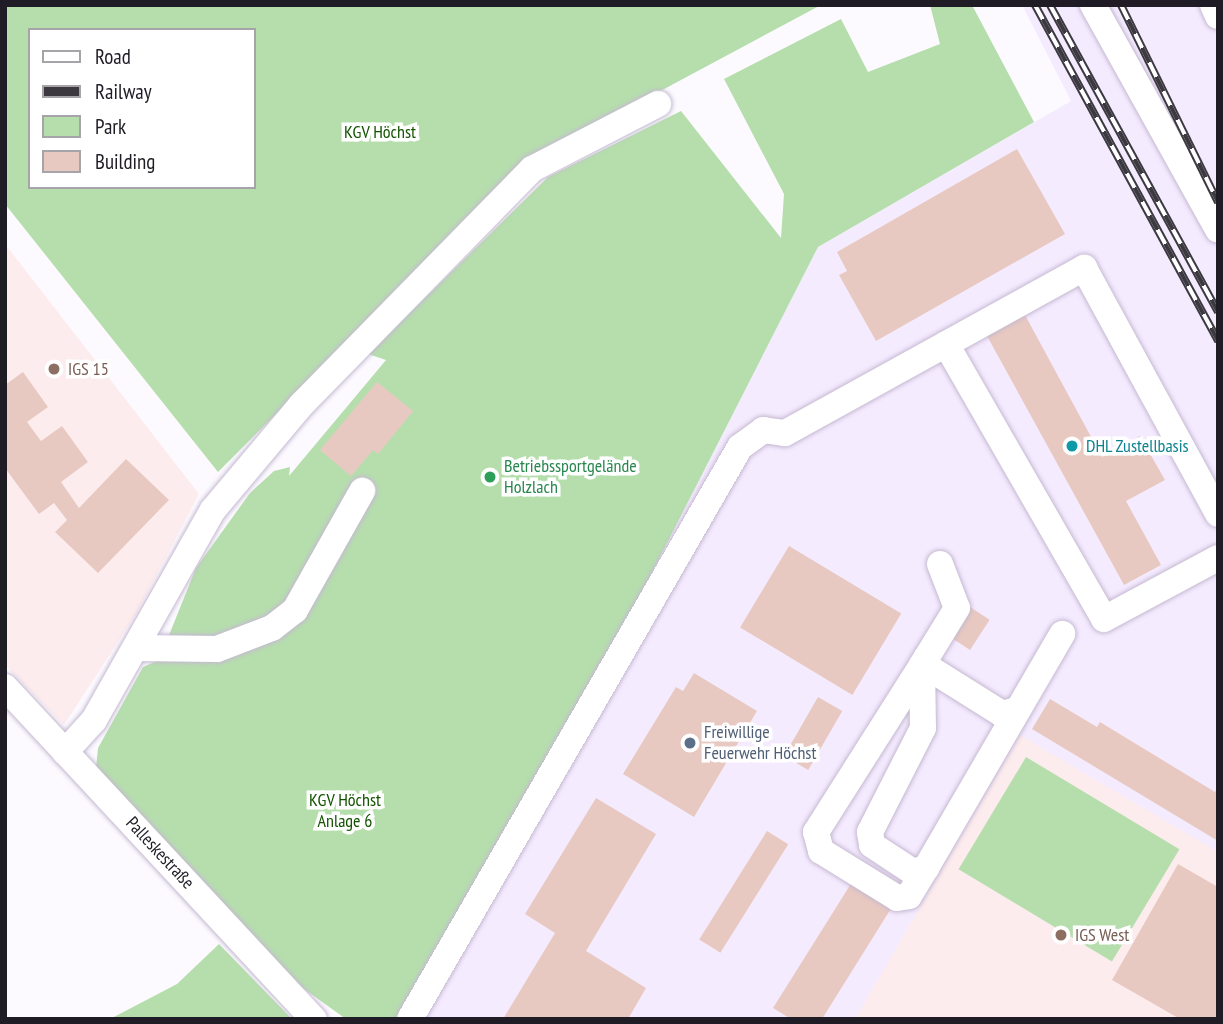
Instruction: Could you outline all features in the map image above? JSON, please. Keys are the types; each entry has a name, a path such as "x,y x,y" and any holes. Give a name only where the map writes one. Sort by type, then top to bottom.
{"street":[{"path":"1093,5 1218,230"},
{"path":"1213,5 1218,16"},
{"path":"65,752 94,720 137,648 143,620 213,510 302,404 424,276 532,169 658,104"},
{"path":"410,1019 740,447 762,430 785,433 1084,268 1218,513"},
{"path":"946,344 1104,619 1218,558"},
{"path":"137,648 217,649 272,628 295,610 362,491"},
{"path":"940,564 957,608 816,832 821,851 897,898 909,896 1062,634"},
{"path":"924,661 929,668 1002,714 1017,710"},
{"path":"924,661 923,729 870,832 872,845 913,872 926,867"},
{"name":"Palleskestraße","path":"5,687 314,1019"}],"shaded area":[{"path":"1022,5 1218,5 1218,1019 399,1019 558,757 818,247 1071,101"},
{"name":"IGS 15","path":"5,244 199,494 136,614 64,725 5,665"},
{"name":"IGS West","path":"1020,735 1218,852 1218,1019 855,1019"}],"green space":[{"name":"KGV Höchst","path":"5,5 821,5 528,162 218,472 5,204"},
{"name":"KGV Höchst Anlage 6","path":"930,5 972,5 1034,122 818,247 558,757 399,1019 346,1019 297,984 96,768 98,748 143,667 159,660 196,568 250,493 274,471 290,467 289,476 386,360 368,354 548,177 681,111 781,238 784,194 724,79 841,19 868,72 940,44"},
{"path":"1026,757 1179,849 1112,961 959,869"},
{"path":"219,944 292,1019 110,1019 177,984"}],"building":[{"path":"1017,149 1065,234 876,341 839,275 847,271 837,252"},
{"name":"DHL Zustellbasis","path":"1025,315 1102,457 1140,436 1165,480 1126,501 1161,565 1124,585 987,336"},
{"path":"23,372 48,407 27,422 41,441 62,426 88,462 61,482 79,508 126,459 169,500 98,573 55,532 67,520 54,503 39,514 5,468 5,385"},
{"path":"377,382 413,411 378,454 373,450 351,476 320,450"},
{"path":"789,546 901,613 852,695 740,627"},
{"path":"967,605 990,620 970,650 947,635"},
{"name":"Freiwillige Feuerwehr Höchst","path":"694,673 757,711 694,817 623,774 676,687 683,691"},
{"path":"818,697 842,711 808,770 784,756"},
{"path":"1050,699 1097,727 1100,722 1215,792 1218,786 1218,841 1032,729"},
{"path":"596,798 656,834 586,951 646,988 628,1019 503,1019 555,933 525,914"},
{"path":"767,831 788,844 720,953 699,940"},
{"path":"1178,864 1218,887 1218,1019 1180,1019 1112,980"},
{"path":"852,882 892,907 822,1019 791,1019 773,1008"}],"railway":[{"path":"1035,5 1218,341"},
{"path":"1050,5 1218,312"},
{"path":"1121,5 1218,202"}],"place":[{"name":"IGS 15","path":"54,369"},
{"name":"DHL Zustellbasis","path":"1072,446"},
{"name":"Betriebssportgelände Holzlach","path":"490,477"},
{"name":"Freiwillige Feuerwehr Höchst","path":"690,743"},
{"name":"IGS West","path":"1061,935"}]}
